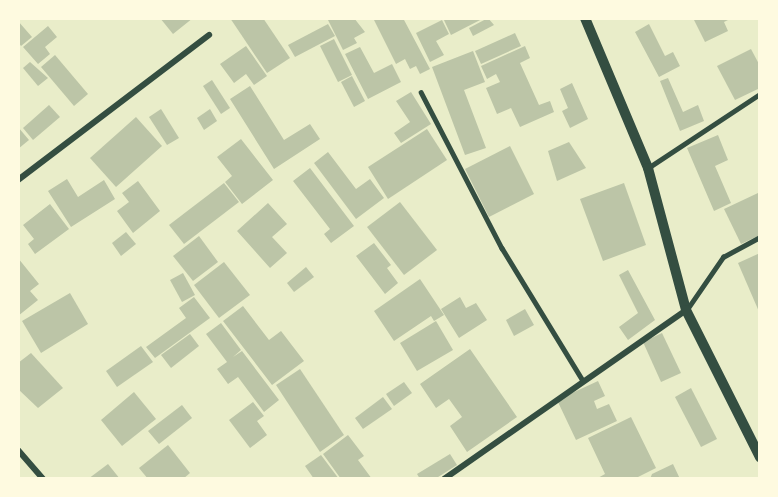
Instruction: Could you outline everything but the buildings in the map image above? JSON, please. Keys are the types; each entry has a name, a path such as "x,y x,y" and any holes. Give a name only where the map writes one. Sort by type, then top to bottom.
{"street":[{"path":"585,18 648,168 686,310 760,457"},
{"path":"18,180 209,35"},
{"path":"444,479 582,380 686,310"},
{"path":"18,450 43,479"}],"lane":[{"path":"421,92 502,248 582,380"},
{"path":"648,168 760,94"},
{"path":"686,310 723,257 760,237"}]}
